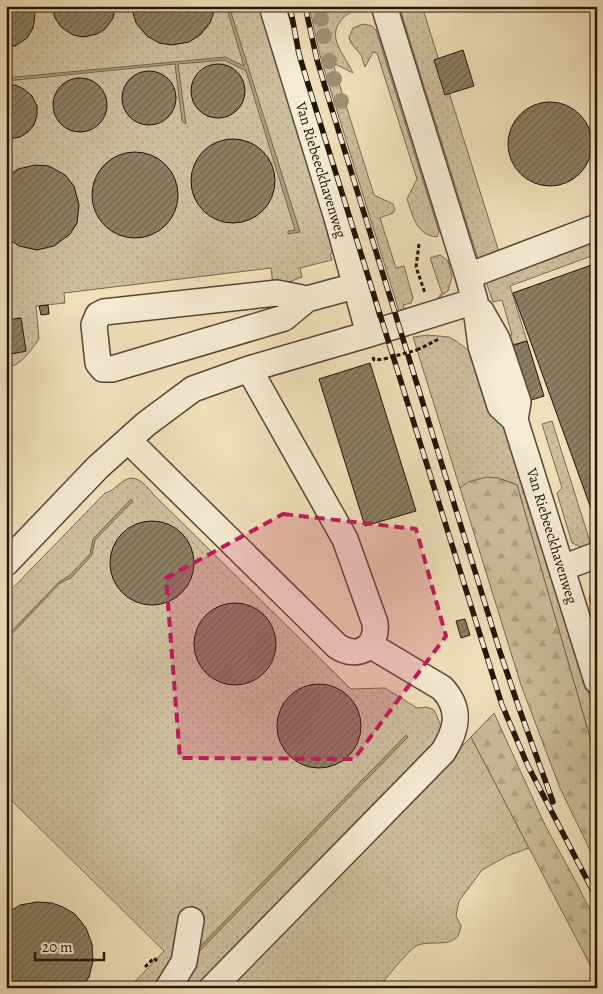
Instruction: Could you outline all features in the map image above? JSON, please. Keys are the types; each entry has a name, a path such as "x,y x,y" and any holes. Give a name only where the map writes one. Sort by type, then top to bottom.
{"street":[{"name":"Van Riebeeckhavenweg","path":"272,6 337,218 354,286 369,334"},
{"name":"Van Riebeeckhavenweg","path":"384,6 468,276 475,301 481,346 498,400 500,406 515,420 596,674"},
{"path":"468,276 597,227"},
{"path":"307,299 278,293 104,312 98,315 94,325 98,363 103,369 112,369 284,318 307,299 354,286"},
{"path":"8,559 98,467 146,424 193,389 249,368 369,334 475,301"},
{"path":"128,440 337,646 350,652 364,649 370,645 376,630 375,623 345,540 249,368"},
{"path":"562,568 597,555"},
{"path":"212,988 443,752 452,737 456,717 450,696 442,688 370,645"},
{"path":"168,988 184,962 191,920"}],"path":[{"path":"384,359 417,350 442,338"},
{"path":"145,967 154,958"}],"highlighted area":[{"path":"283,514 416,529 446,636 354,759 180,758 166,578"}],"green space":[{"path":"6,6 263,6 333,236 333,253 330,254 332,260 300,268 302,277 289,282 273,284 271,268 64,293 65,303 36,306 39,339 21,361 6,368"},
{"path":"309,6 361,6 345,16 339,23 336,31 338,45 353,73 337,65 334,67 374,195 393,204 395,210 393,213 380,218 396,268 404,266 413,298 411,303 403,305 404,309 399,311 321,59"},
{"path":"399,6 422,6 499,252 597,214 597,219 483,260 478,259"},
{"path":"363,24 372,26 376,30 439,232 437,237 424,233 416,224 407,199 417,179 377,53 373,52 365,67 361,55 351,43 349,37 353,28"},
{"path":"597,235 597,254 510,286 527,341 511,345 509,337 512,335 502,300 493,302 485,279"},
{"path":"440,255 448,261 452,277 448,291 437,299 442,293 430,258"},
{"path":"428,335 449,337 468,350 475,359 502,422 597,720 597,762 517,485 488,478 474,481 460,488 413,337"},
{"path":"552,421 591,545 583,548 572,543 557,493 562,488 542,424"},
{"path":"487,477 498,478 517,485 597,762 597,868 560,788 521,685 460,488 468,482"},
{"path":"131,478 139,480 145,485 351,689 385,688 417,708 427,707 434,710 441,730 441,738 202,988 129,988 164,951 6,795 6,595 105,493"},
{"path":"597,578 597,622 589,598"},
{"path":"494,713 545,825 597,924 597,978 471,737"},
{"path":"471,737 529,848 507,856 482,870 459,901 456,916 461,926 459,934 455,939 450,942 416,946 379,988 227,988"}],"shaded area":[{"path":"226,6 229,6 300,232 288,234 288,231 295,230 246,71 224,60 178,64 186,124 182,121 175,64 6,81 6,78 225,57 244,66"},
{"path":"131,499 133,501 95,540 92,555 71,578 60,583 6,640 6,637 59,582 70,575 90,554 93,539"},
{"path":"406,735 408,737 189,962 187,960"}],"building":[{"path":"6,6 34,6 35,15 33,28 27,38 15,46 6,48"},
{"path":"116,6 113,18 105,29 97,34 83,37 73,35 61,27 55,18 52,7"},
{"path":"131,6 216,6 210,23 200,35 189,42 172,45 159,43 147,36 136,23"},
{"path":"463,50 474,86 445,95 434,60"},
{"path":"218,64 228,66 237,72 243,81 245,91 243,101 237,110 228,116 218,118 208,116 199,110 193,101 191,91 193,81 199,72 208,66"},
{"path":"149,71 159,73 168,79 174,88 176,98 174,108 168,117 159,123 149,125 139,123 130,117 124,108 122,98 124,88 130,79 139,73"},
{"path":"80,78 90,80 99,86 105,95 107,105 105,115 99,124 90,130 80,132 70,130 61,124 55,115 53,105 55,95 61,86 70,80"},
{"path":"15,85 24,89 32,96 37,106 37,115 34,125 28,132 20,137 6,139 6,86"},
{"path":"550,102 573,109 585,121 592,144 585,167 573,179 550,186 527,179 515,167 508,144 515,121 527,109"},
{"path":"225,139 241,139 257,146 268,157 275,173 272,197 263,211 257,216 241,223 225,223 209,216 198,205 191,189 191,173 198,157 209,146"},
{"path":"135,152 151,156 165,165 174,179 178,195 174,211 165,225 151,234 135,238 119,234 105,225 96,211 92,195 96,179 105,165 119,156"},
{"path":"35,165 49,166 65,175 74,186 79,205 77,223 70,234 54,246 37,250 19,246 6,237 6,178 18,169"},
{"path":"597,263 597,525 513,293"},
{"path":"48,305 49,314 41,315 39,306"},
{"path":"21,318 26,351 12,354 7,320"},
{"path":"527,341 544,396 528,401 511,346"},
{"path":"370,363 416,511 365,526 319,379"},
{"path":"144,521 160,521 176,528 187,539 194,555 191,579 182,593 176,598 160,605 144,605 128,598 117,587 110,571 110,555 117,539 128,528"},
{"path":"227,603 243,603 258,610 269,621 276,636 273,660 264,673 243,685 227,685 212,678 201,667 194,652 194,636 201,621 212,610"},
{"path":"465,619 470,635 461,638 456,621"},
{"path":"319,684 335,687 349,696 358,710 361,726 358,742 349,756 335,765 319,768 303,765 289,756 280,742 277,726 280,710 289,696 303,687"},
{"path":"37,902 52,903 63,907 75,914 86,928 92,944 93,961 89,977 82,988 6,988 6,914 20,905"}],"railway":[{"path":"290,6 299,54 308,84 502,705 528,766 597,899"},
{"path":"305,6 317,60 329,100 500,652 553,802"}]}
